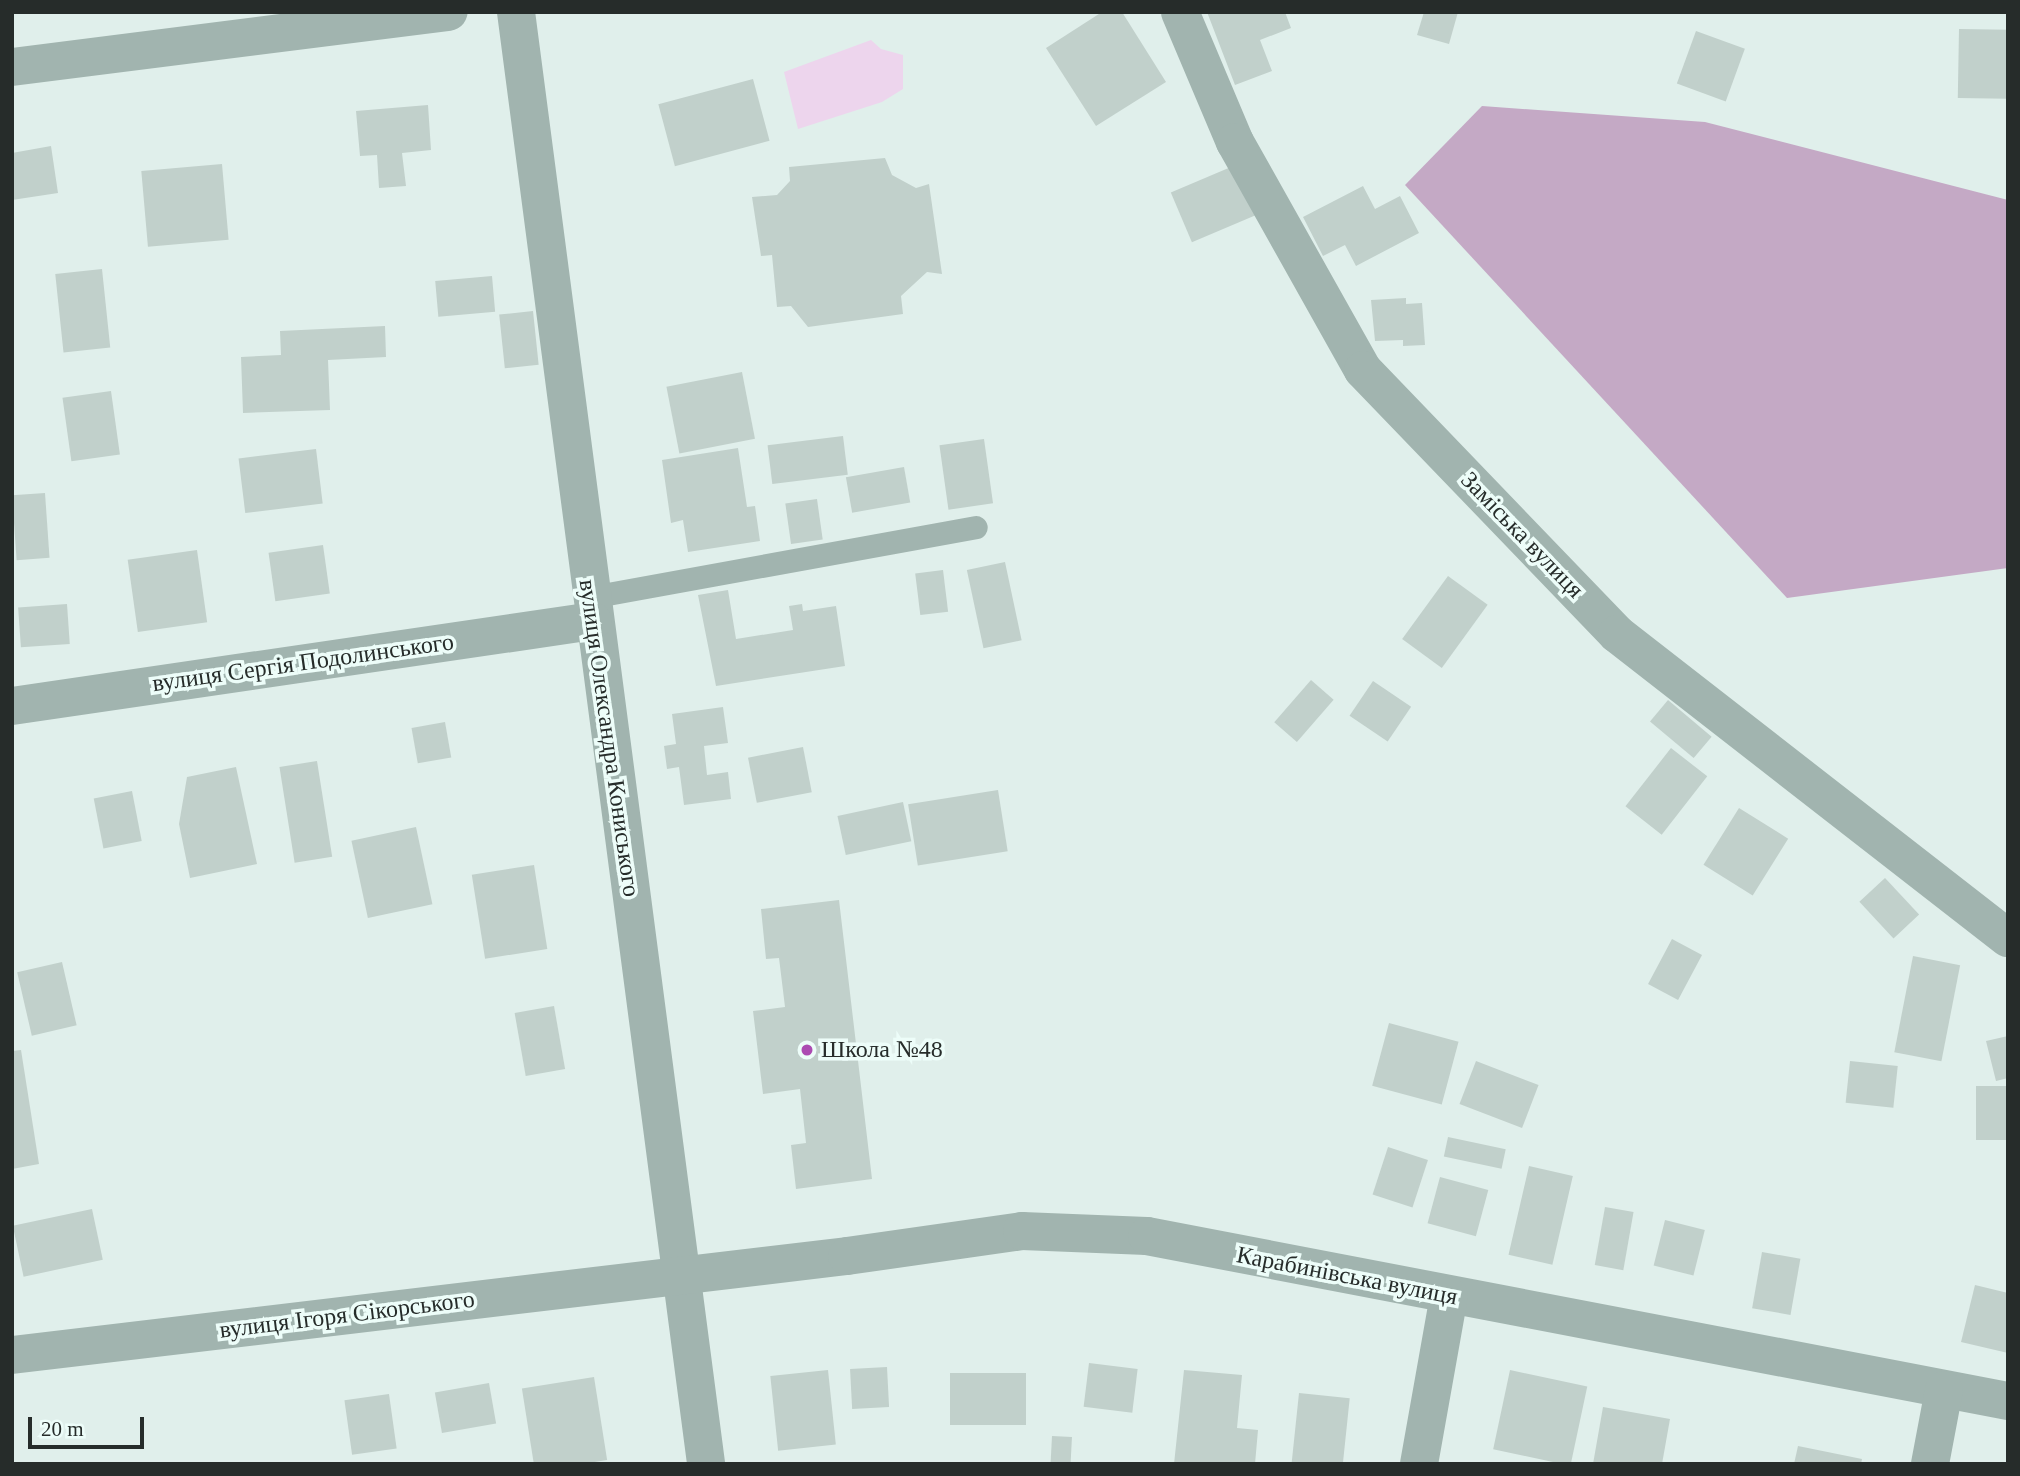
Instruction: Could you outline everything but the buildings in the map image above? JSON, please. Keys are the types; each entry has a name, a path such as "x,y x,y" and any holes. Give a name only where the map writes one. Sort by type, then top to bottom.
{"street":[{"path":"12,67 449,12"},
{"name":"вулиця Олександра Кониського","path":"516,12 705,1464"},
{"name":"Заміська вулиця","path":"1180,12 1235,142 1363,370 1617,634 2008,938"},
{"name":"вулиця Сергія Подолинського","path":"12,706 592,609"},
{"name":"Карабинівська вулиця","path":"681,1275 1022,1231 1147,1236 2008,1401"},
{"name":"вулиця Ігоря Сікорського","path":"12,1356 681,1275"},
{"path":"1419,1464 1449,1296"},
{"path":"1930,1464 1944,1390"}],"lane":[{"path":"592,609 976,527"}],"shaded area":[{"path":"871,40 881,49 903,55 903,89 882,102 798,129 784,72"},
{"path":"1482,106 1705,122 2008,200 2008,568 1787,598 1405,185"}],"place":[{"name":"Школа №48","path":"807,1050"}]}
